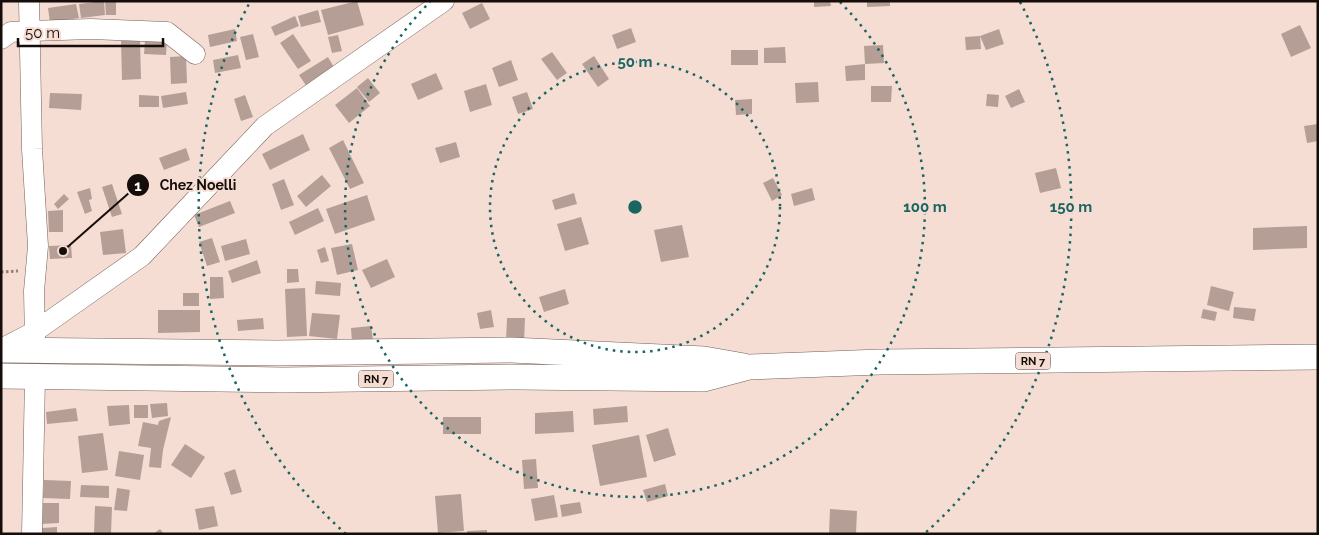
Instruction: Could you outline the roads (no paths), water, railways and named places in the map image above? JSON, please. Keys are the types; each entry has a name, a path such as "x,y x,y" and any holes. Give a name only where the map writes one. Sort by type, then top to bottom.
{"main road":[{"name":"RN 7","path":"1,350 35,342 277,353 511,350 704,359 749,368"},
{"name":"RN 7","path":"1,376 283,380 517,377 704,380 749,368 880,362 1318,357"}],"street":[{"path":"29,1 11,33 32,148 38,246 34,291 35,342"},
{"path":"35,342 142,256 265,126 444,1"},
{"path":"11,33 91,29 167,32 195,54"},
{"path":"32,534 35,377"}],"place":[{"name":"Chez Noelli","path":"63,251"}]}
